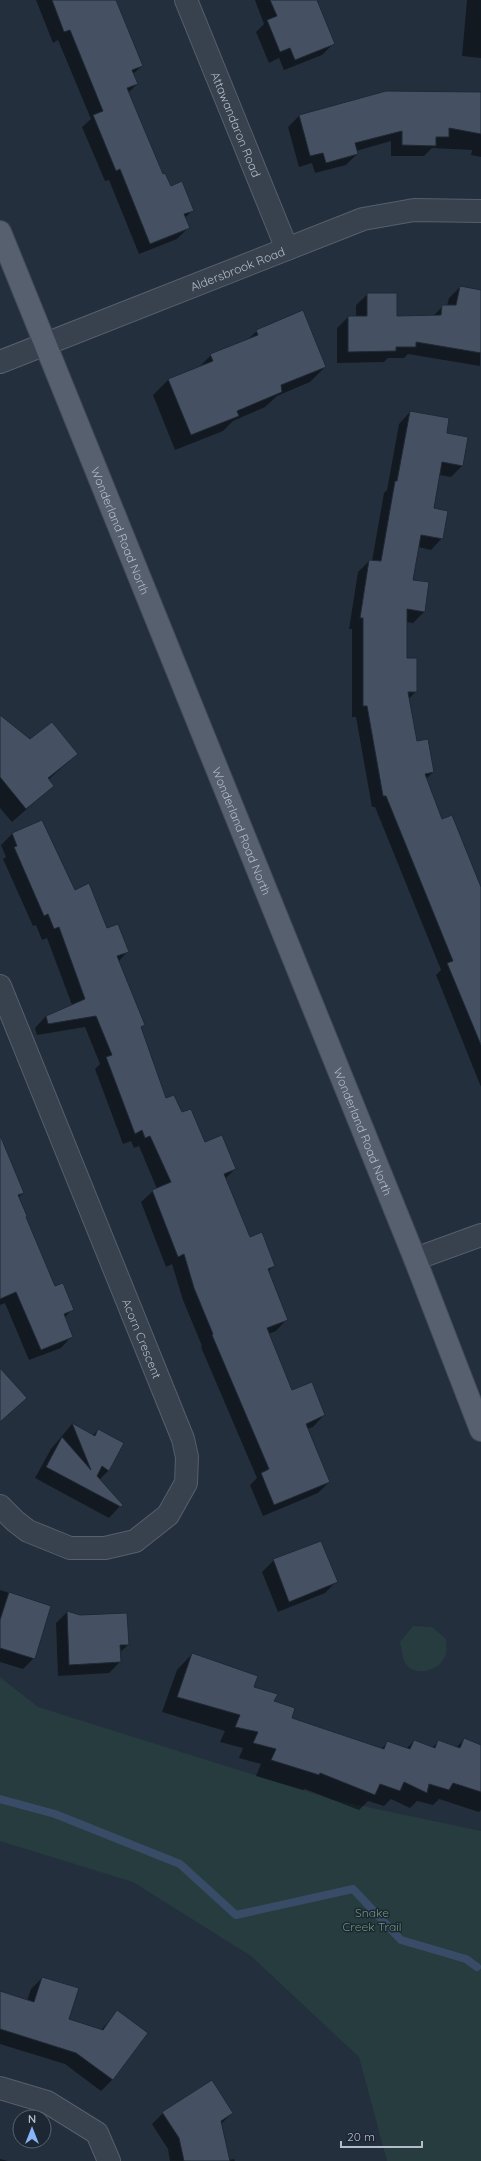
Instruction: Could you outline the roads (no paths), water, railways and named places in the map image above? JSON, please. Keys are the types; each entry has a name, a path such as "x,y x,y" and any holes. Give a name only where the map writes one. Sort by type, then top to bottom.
{"main road":[{"name":"Wonderland Road North","path":"0,232 415,1259 481,1430"}],"street":[{"name":"Attawandaron Road","path":"186,0 287,249"},
{"name":"Aldersbrook Road","path":"0,362 363,219 414,210 481,211"},
{"name":"Acorn Crescent","path":"0,986 183,1439 187,1457 186,1483 168,1515 135,1541 105,1548 70,1548 28,1531 0,1506"},
{"path":"415,1259 481,1235"},
{"path":"0,2088 47,2102 96,2133 109,2161"}],"waterway":[{"path":"0,1799 55,1814 180,1864 236,1915 353,1889 401,1940 466,1959 477,1967"}],"park label":[{"name":"Snake Creek Trail","path":"372,1919"}]}
